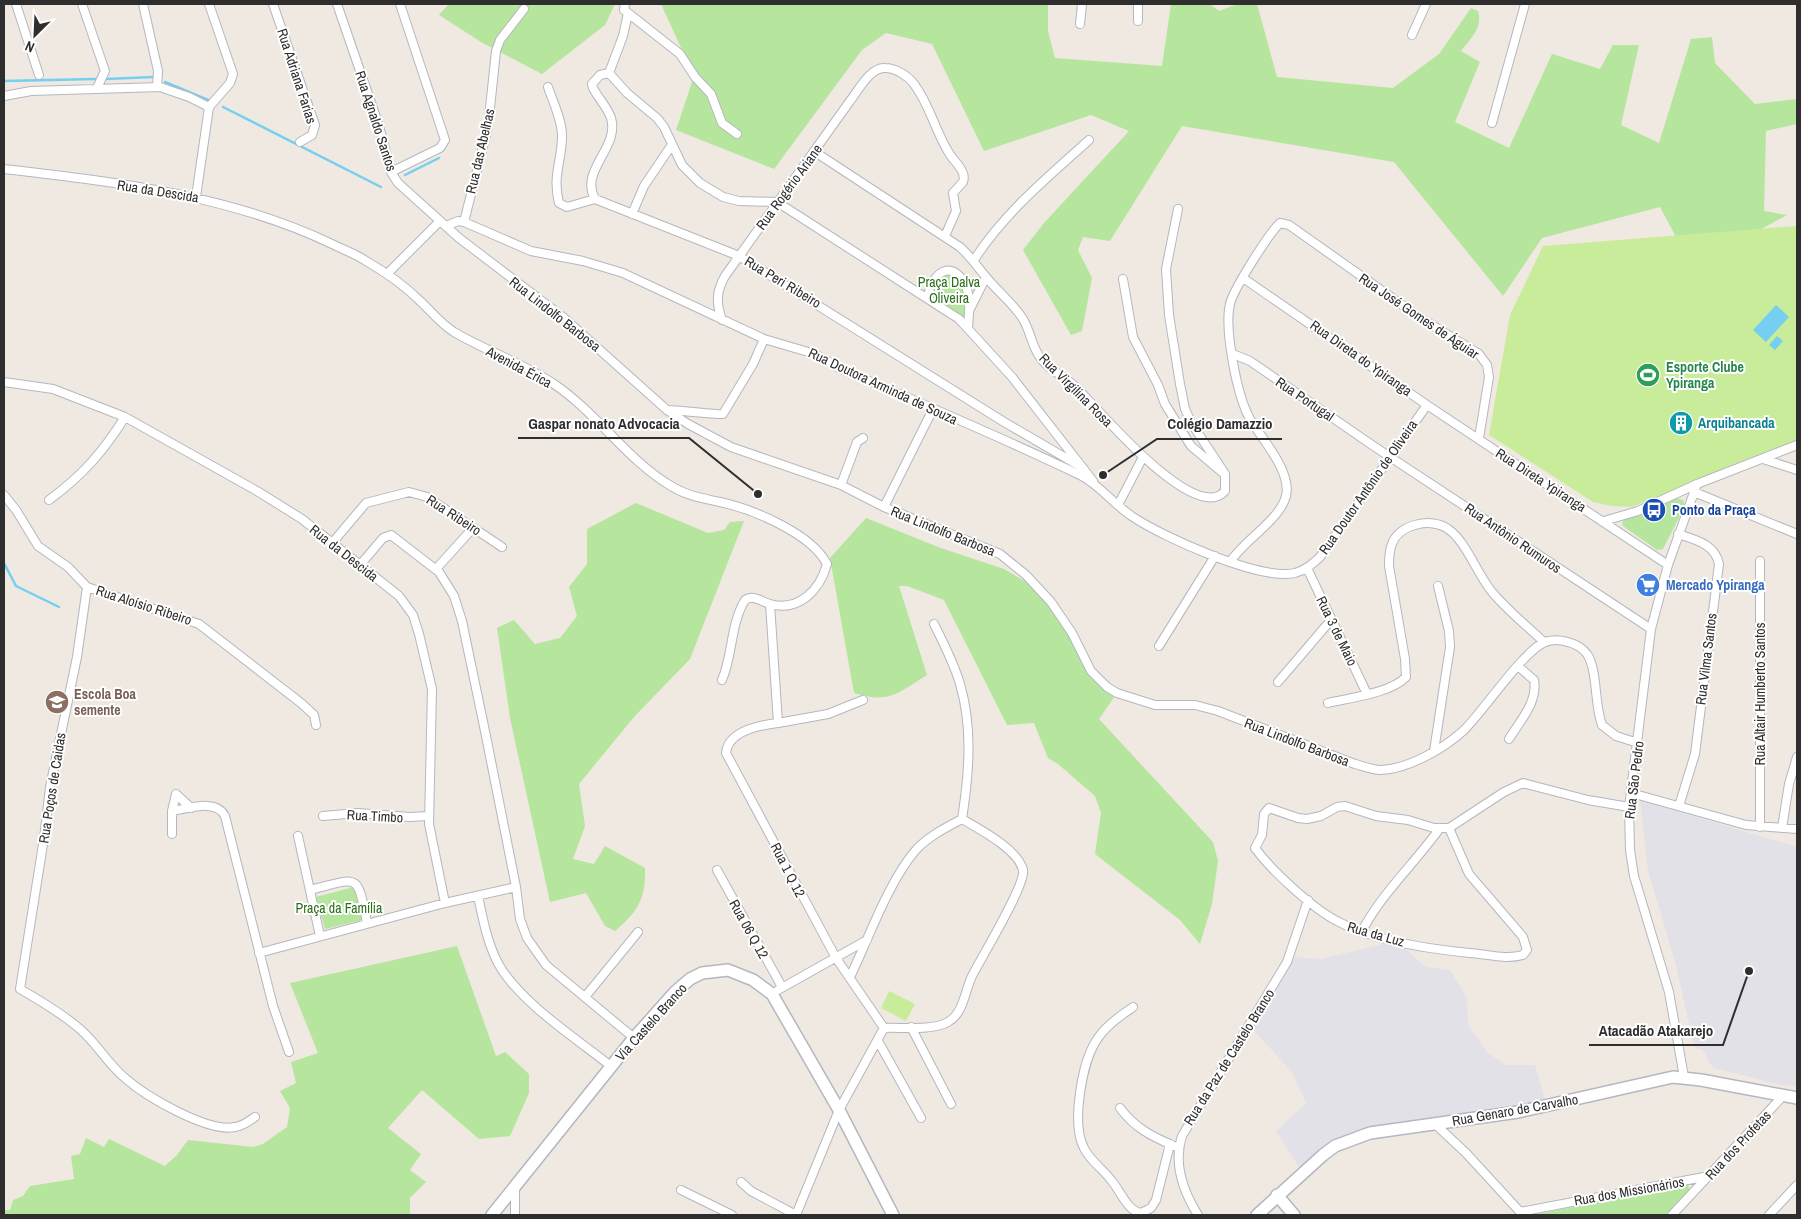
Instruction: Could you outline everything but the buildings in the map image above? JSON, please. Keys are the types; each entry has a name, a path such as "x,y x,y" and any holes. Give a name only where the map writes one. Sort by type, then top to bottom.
{"main road":[{"name":"Via Castelo Branco","path":"492,1215 515,1189 634,1038 675,992 690,979 714,970 734,972 777,990 893,1215"},
{"name":"Rua Genaro de Carvalho","path":"1257,1215 1277,1195 1335,1146 1370,1133 1518,1112 1662,1078 1684,1077 1782,1097 1797,1098"},
{"path":"1277,1195 1294,1215"}],"street":[{"path":"16,4 39,75"},
{"path":"82,4 104,71 97,88"},
{"path":"143,4 158,71 157,87"},
{"path":"196,197 209,107 230,83 233,74 209,4"},
{"name":"Rua Adriana Farias","path":"273,4 315,125 312,134 300,142"},
{"name":"Rua Agnaldo Santos","path":"337,4 391,172 398,184 443,224"},
{"path":"391,172 440,148 445,140 400,4"},
{"path":"624,4 624,10 680,54 695,77 711,94 722,123 738,134"},
{"path":"1080,24 1082,4"},
{"path":"1138,4 1138,21"},
{"path":"1412,35 1426,4"},
{"path":"1492,123 1525,4"},
{"name":"Rua das Abelhas","path":"464,222 488,127 495,64 500,40 524,9"},
{"path":"609,73 619,49 628,13"},
{"name":"Rua Rogério Ariane","path":"722,320 716,302 717,292 725,276 864,84 872,74 886,68 905,76 915,85 949,154 965,177 953,194 956,211 945,236"},
{"path":"609,73 626,93 657,118 664,127 671,146 690,175 710,190 739,200 777,202 928,298 968,327 1094,482"},
{"path":"548,87 562,134 555,188 559,203 568,207 595,199 591,191 590,180 607,147 612,125 610,117 592,88 592,84 600,75 609,73"},
{"path":"4,96 31,91 157,87 170,89 209,107"},
{"path":"974,260 990,236 1021,202 1089,140"},
{"path":"632,214 644,186 671,146"},
{"name":"Rua Virgilina Rosa","path":"815,152 945,236 974,260 986,277 1022,318 1036,350 1045,364 1078,388 1143,457 1179,485 1205,498 1218,496 1224,491 1225,474"},
{"name":"Rua da Descida","path":"5,168 196,197 253,212 308,233 364,259 387,274"},
{"name":"Rua Peri Ribeiro","path":"595,199 739,256 997,418 1084,468"},
{"path":"1178,210 1166,269 1169,316 1180,384 1185,409 1192,424 1225,474"},
{"path":"387,274 443,224 458,221 464,222"},
{"name":"Rua Doutora Arminda de Souza","path":"464,222 531,251 584,260 623,272 764,339 815,354 841,369 1094,482 1118,505 1151,527 1215,556 1270,574 1296,573 1308,568"},
{"name":"Rua José Gomes de Águiar","path":"1243,278 1276,226 1282,222 1289,225 1422,319 1479,354 1487,365 1489,378 1479,438"},
{"name":"Rua Lindolfo Barbosa","path":"443,224 506,276 564,318 667,410 688,424 731,447 841,485 884,507 990,549 1011,562 1038,587 1064,618 1087,666 1096,678 1117,693 1155,705 1205,707 1371,769 1396,767 1434,751 1462,732 1519,667 1544,642"},
{"path":"928,298 932,281 937,274 952,272 960,277 966,286 969,312 968,327"},
{"name":"Avenida Érica","path":"387,274 454,332 555,384 659,478 685,494 741,508 767,518 809,544 824,557 827,564 824,575 804,600 788,605 770,604"},
{"path":"969,312 986,277"},
{"path":"1230,562 1242,545 1278,513 1287,491 1281,469 1243,405 1229,325 1230,304 1243,278"},
{"name":"Rua Direta do Ypiranga","path":"1243,278 1427,405 1479,438"},
{"path":"1123,279 1133,337 1158,385 1165,404 1191,446 1225,474"},
{"path":"667,410 700,411 717,416 723,414 753,364 764,339"},
{"name":"Rua Portugal","path":"1233,354 1250,361 1374,447"},
{"name":"Rua da Descida","path":"4,382 52,389 125,417 257,491 332,542 400,596 412,616 424,652 432,689 428,816 445,903"},
{"name":"Rua Doutor Antônio de Oliveira","path":"1308,568 1320,557 1427,405"},
{"path":"884,507 933,409"},
{"path":"49,500 87,470 104,450 125,417"},
{"path":"841,485 856,442 863,438"},
{"name":"Rua Direta Ypiranga","path":"1479,438 1668,565"},
{"path":"1604,521 1638,511 1697,484 1797,445"},
{"name":"Rua Antônio Rumuros","path":"1374,447 1651,629"},
{"path":"1118,505 1143,457"},
{"path":"1763,459 1797,470"},
{"name":"Rua São Pedro","path":"1684,1077 1669,992 1634,876 1630,850 1629,807 1651,629 1668,565 1697,484"},
{"name":"Rua Ribeiro","path":"332,542 366,503 409,492 427,497 502,547"},
{"path":"1694,492 1797,534"},
{"name":"Rua Aloísio Ribeiro","path":"4,495 16,510 38,546 68,567 87,587 199,624 301,703 314,715 316,725"},
{"path":"1328,702 1366,694 1399,683 1406,677 1407,673 1389,566 1389,554 1395,537 1402,531 1418,525 1432,523 1449,529 1493,593 1544,642 1567,642 1574,644 1587,654 1602,725 1616,736 1638,743"},
{"path":"436,569 473,528"},
{"name":"Rua Vilma Santos","path":"1678,534 1708,546 1717,556 1719,564 1695,754 1679,806"},
{"path":"360,565 383,538 391,535 445,578 454,596 462,622 516,887 520,919 527,938 546,965 634,1038"},
{"path":"1159,646 1215,556"},
{"name":"Rua Altair Humberto Santos","path":"1760,561 1760,827"},
{"name":"Rua 3 de Maio","path":"1308,568 1366,694"},
{"path":"1434,751 1450,647 1449,631 1438,586"},
{"name":"Rua Poços de Caidas","path":"87,587 77,656 50,787 44,838 20,989 82,1031 124,1077 147,1094 177,1110 222,1128 235,1127 256,1117"},
{"path":"722,680 727,670 734,630 745,600 753,598 770,604 778,723 828,714 863,700"},
{"path":"1278,682 1331,620"},
{"path":"934,624 961,685 968,722 969,759 962,819"},
{"path":"1509,738 1531,704 1534,693 1534,680 1519,667"},
{"name":"Rua 1 Q 12","path":"778,723 758,726 734,737 726,748 729,762 836,958 850,977 869,1010 884,1028"},
{"path":"1782,828 1789,784 1797,757"},
{"path":"1362,931 1385,894 1400,880 1440,828 1449,828 1504,792 1523,783 1588,800 1629,807"},
{"path":"1631,793 1760,827 1797,829"},
{"path":"172,834 172,811 176,794 191,808"},
{"name":"Rua da Luz","path":"1440,828 1408,820 1376,816 1345,806 1337,807 1321,816 1306,819 1269,808 1264,814 1262,835 1255,848 1276,874 1335,921 1396,941 1462,952 1516,957 1526,954 1526,944 1523,937 1469,874 1449,828"},
{"path":"172,811 216,807 225,816 272,1006 289,1052"},
{"name":"Rua Timbo","path":"322,816 358,813 410,817 428,816"},
{"path":"741,1182 751,1191 796,1215 839,1110 884,1028 911,1028 947,1022 955,1015 965,998 972,977 1008,910 1023,870 1003,845 962,819"},
{"path":"850,977 891,890 915,851 931,838 962,819"},
{"path":"298,836 320,936"},
{"name":"Rua 06 Q 12","path":"717,870 777,990"},
{"path":"310,890 348,881 356,883 360,888 367,923"},
{"path":"259,954 367,923 516,887"},
{"path":"478,896 491,948 508,978 536,1006 612,1067"},
{"name":"Rua da Paz de Castelo Branco","path":"1198,1215 1187,1197 1181,1178 1178,1148 1186,1127 1287,962 1308,900"},
{"path":"585,997 638,932"},
{"path":"777,990 867,940"},
{"path":"1133,1007 1112,1022 1096,1040 1088,1058 1078,1120 1079,1136 1084,1149 1136,1212 1147,1211 1156,1200 1170,1144"},
{"path":"911,1028 952,1104"},
{"path":"878,1041 921,1118"},
{"name":"Rua dos Profetas","path":"1672,1215 1782,1097"},
{"path":"1120,1108 1136,1127 1152,1137 1178,1148"},
{"path":"1435,1124 1466,1153 1522,1213"},
{"name":"Rua dos Missionários","path":"1522,1213 1709,1176"},
{"path":"1769,1215 1797,1185"},
{"path":"515,1189 515,1215"},
{"path":"682,1190 732,1215"},
{"path":"1791,1192 1797,1198"}],"shaded area":[{"path":"1640,800 1797,847 1797,1086 1782,1085 1713,1068 1702,1049 1695,1049 1675,962 1648,871"},
{"path":"1396,941 1426,967 1450,970 1467,998 1468,1025 1488,1053 1506,1065 1535,1065 1547,1106 1435,1124 1335,1146 1302,1172 1276,1131 1306,1103 1292,1072 1249,1025 1295,957 1320,959"}],"green space":[{"path":"449,4 615,4 605,25 542,74 481,42 439,15"},
{"path":"661,4 1048,4 1048,31 1055,58 1162,66 1171,4 1210,4 1219,11 1238,4 1257,4 1277,77 1393,88 1439,54 1471,8 1478,11 1479,23 1472,37 1461,51 1480,62 1455,122 1509,148 1552,54 1600,69 1613,45 1639,45 1621,125 1659,143 1691,39 1712,37 1715,63 1755,104 1797,99 1797,124 1766,131 1764,211 1787,215 1692,267 1660,207 1542,238 1503,296 1394,162 1182,126 1110,241 1083,237 1078,250 1092,278 1082,331 1071,335 1023,250 1044,223 1129,131 1091,115 984,151 932,44 886,33 862,50 774,169 676,130 694,76"},
{"name":"Esporte Clube Ypiranga","path":"1797,226 1797,443 1631,507 1611,506 1593,502 1489,435 1510,315 1543,246"},
{"name":"Praça Dalva Oliveira","path":"950,274 959,284 964,294 966,320 932,297 938,277"},
{"path":"1676,498 1683,500 1685,506 1663,549 1657,550 1623,526 1622,523 1625,518"},
{"path":"636,503 708,533 724,530 730,522 744,521 690,659 634,717 579,784 585,826 573,859 594,864 605,846 645,868 644,888 639,904 630,917 615,931 605,926 586,893 550,902 510,718 497,628 514,620 535,644 560,638 577,616 569,587 587,564 587,529"},
{"path":"866,518 938,547 1004,569 1028,583 1072,633 1091,671 1117,693 1099,719 1213,842 1218,861 1212,904 1200,944 1180,920 1095,854 1101,813 1095,796 1058,764 1048,758 1034,723 1007,725 944,600 907,586 899,586 927,675 900,692 885,697 854,693 830,558"},
{"name":"Praça da Família","path":"354,887 362,920 325,929 316,897"},
{"path":"457,946 496,1056 505,1052 529,1074 529,1093 510,1136 479,1139 422,1090 388,1128 421,1154 410,1170 426,1182 410,1198 410,1215 4,1215 4,1210 10,1210 13,1200 23,1196 30,1186 74,1179 71,1156 80,1154 86,1138 104,1147 109,1139 165,1166 177,1155 188,1140 253,1147 263,1144 287,1127 290,1108 280,1091 296,1083 291,1062 318,1053 290,983"},
{"path":"889,991 915,1004 906,1021 881,1008"},
{"path":"1688,1184 1690,1190 1666,1215 1533,1215"}],"water":[{"path":"1776,305 1789,317 1766,342 1753,330"},
{"path":"1777,336 1783,341 1775,350 1769,345"}],"waterway":[{"path":"106,79 153,77"},
{"path":"4,81 96,79"},
{"path":"165,82 208,100"},
{"path":"223,107 381,187"},
{"path":"405,175 439,158"},
{"path":"4,563 16,586 59,607"}],"place":[{"name":"Esporte Clube Ypiranga","path":"1648,375"},
{"name":"Arquibancada","path":"1681,423"},
{"name":"Colégio Damazzio","path":"1103,475"},
{"name":"Gaspar nonato Advocacia","path":"758,494"},
{"name":"Ponto da Praça","path":"1654,510"},
{"name":"Mercado Ypiranga","path":"1648,585"},
{"name":"Escola Boa semente","path":"57,702"},
{"name":"Atacadão Atakarejo","path":"1749,971"}]}
